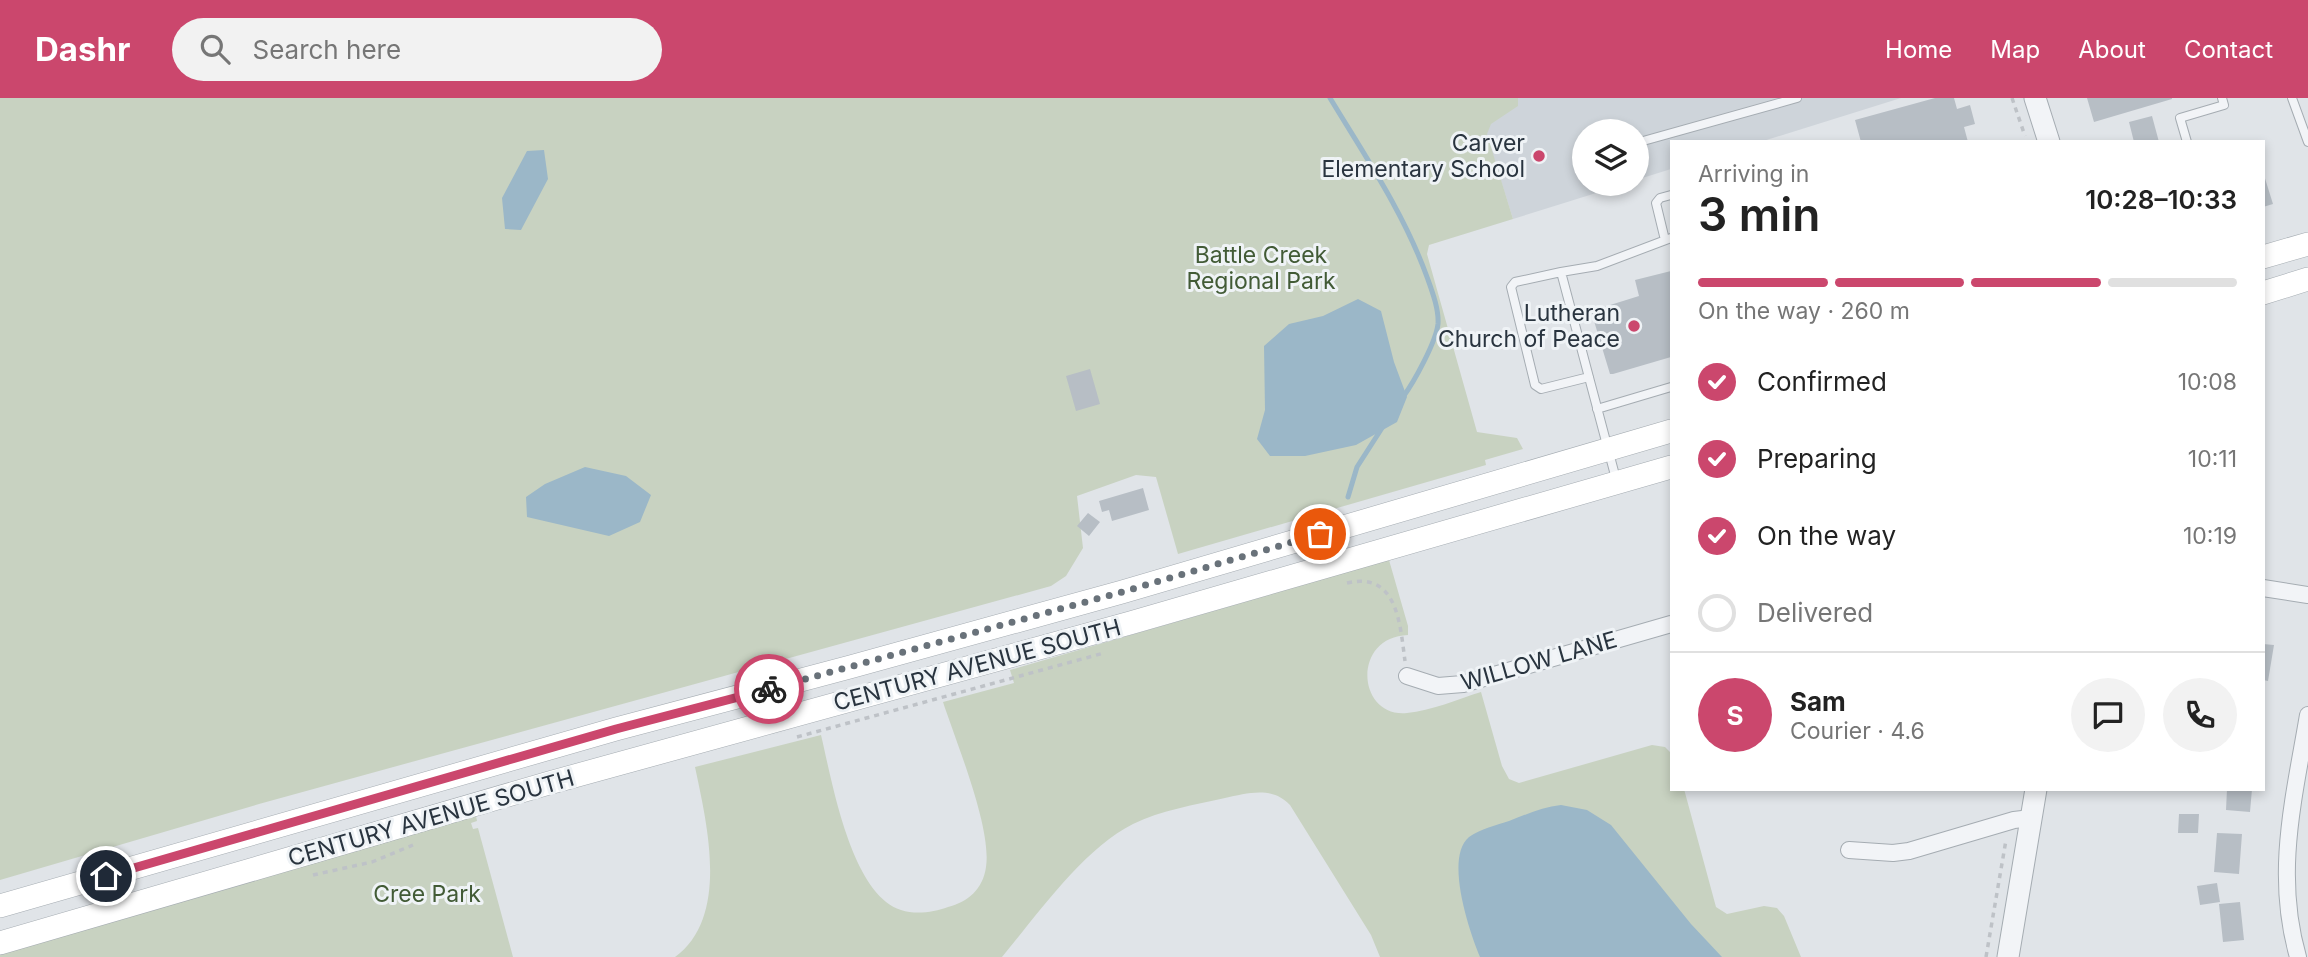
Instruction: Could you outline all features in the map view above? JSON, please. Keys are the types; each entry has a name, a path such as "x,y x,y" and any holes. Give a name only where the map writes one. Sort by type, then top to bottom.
{"main road":[{"path":"2265,255 2308,244"},
{"path":"2265,292 2308,279"},
{"name":"CENTURY AVENUE SOUTH","path":"0,906 604,732 1122,592 1670,431"},
{"name":"CENTURY AVENUE SOUTH","path":"0,943 561,779 1116,627 1670,467"}],"street":[{"path":"2035,98 2048,140"},
{"path":"2265,588 2308,595"},
{"name":"WILLOW LANE","path":"1408,676 1438,686 1463,684 1670,624"},
{"path":"2298,957 2289,920 2287,839 2308,715"},
{"path":"2008,957 2036,791"},
{"path":"1849,850 1893,853 1909,851 2031,818"}],"lane":[{"path":"1649,139 1797,98"},
{"path":"2186,140 2180,118 2224,105 2222,98"},
{"path":"2292,98 2308,142"},
{"path":"1589,377 1541,389 1535,385 1511,288 1515,282 1597,267 1668,239 1656,203 1660,198 1670,195"},
{"path":"1562,272 1617,482"},
{"path":"1597,410 1670,387"}],"path":[{"path":"2012,98 2026,140"},
{"path":"1337,586 1365,582 1376,585 1388,594 1399,622 1408,676"},
{"path":"795,738 1114,650"},
{"path":"1986,957 2009,822"},
{"path":"308,876 372,862 417,843"}],"shaded area":[{"name":"Carver Elementary School","path":"1475,98 1901,98 1766,140 1670,140 1670,169 1649,176 1649,119 1572,119 1572,196 1587,196 1513,219"}],"green space":[{"name":"Battle Creek Regional Park","path":"0,98 1518,98 1518,106 1491,124 1487,134 1513,219 1429,245 1427,254 1477,432 1517,438 1523,449 1485,460 1486,465 1178,554 1156,477 1136,475 1077,496 1083,548 1066,576 1051,586 259,804 0,880"},
{"path":"1389,560 1408,626 1408,635 1390,639 1377,649 1369,662 1367,677 1370,691 1378,703 1390,711 1407,713 1481,692 1502,766 1509,779 1519,783 1652,745 1665,747 1670,752 1670,791 1685,791 1716,907 1727,914 1764,906 1777,908 1784,916 1801,957 1380,957 1371,935 1290,805 1275,795 1259,792 1167,811 1144,819 1114,835 1096,849 1062,884 1002,957 675,957 692,940 703,918 709,894 708,842 695,767 821,735 846,834 869,882 884,900 901,910 919,913 943,909 968,898 982,882 986,867 984,830 943,702 1014,683 1010,670"},
{"name":"Cree Park","path":"476,816 477,821 471,823 473,829 478,828 513,957 0,957 0,954"}],"water":[{"path":"544,150 548,179 521,230 505,229 502,198 527,151"},
{"path":"1358,299 1381,311 1394,362 1407,397 1397,422 1356,445 1305,456 1270,456 1257,439 1265,410 1264,346 1289,324 1323,316"},
{"path":"585,467 626,476 651,495 640,522 609,536 527,517 526,497 545,484"},
{"path":"1561,805 1587,810 1611,825 1691,924 1722,957 1480,957 1461,896 1459,861 1462,847 1469,837 1483,829"}],"building":[{"path":"1935,98 1954,98 1957,109 1970,105 1975,124 1964,127 1967,140 1860,140 1855,120"},
{"path":"2087,98 2172,98 2172,99 2094,122"},
{"path":"2152,116 2158,140 2134,140 2129,122"},
{"path":"2265,178 2273,204 2265,206"},
{"name":"Lutheran Church of Peace","path":"1670,271 1670,357 1610,374 1591,311 1639,296 1635,280"},
{"path":"1090,369 1100,404 1076,411 1066,376"},
{"path":"1143,488 1149,510 1112,521 1109,510 1102,512 1099,501"},
{"path":"1088,513 1100,522 1089,536 1077,526"},
{"path":"2265,644 2274,645 2268,681 2265,680"},
{"path":"2227,791 2252,791 2250,812 2226,810"},
{"path":"2179,814 2199,814 2198,833 2178,833"},
{"path":"2217,833 2242,834 2239,874 2214,872"},
{"path":"2217,883 2220,902 2200,905 2197,886"},
{"path":"2240,902 2244,940 2223,942 2219,904"}],"waterway":[{"path":"1330,98 1407,230 1436,306 1438,324 1433,341 1403,397"},
{"path":"1348,497 1357,467 1382,428"}],"way so far":[{"path":"769,689 1122,592 1320,534"}],"place":[{"name":"Carver Elementary School","path":"1539,156"},
{"name":"Lutheran Church of Peace","path":"1634,326"}],"route":[{"path":"106,876 616,729 769,689"}]}
